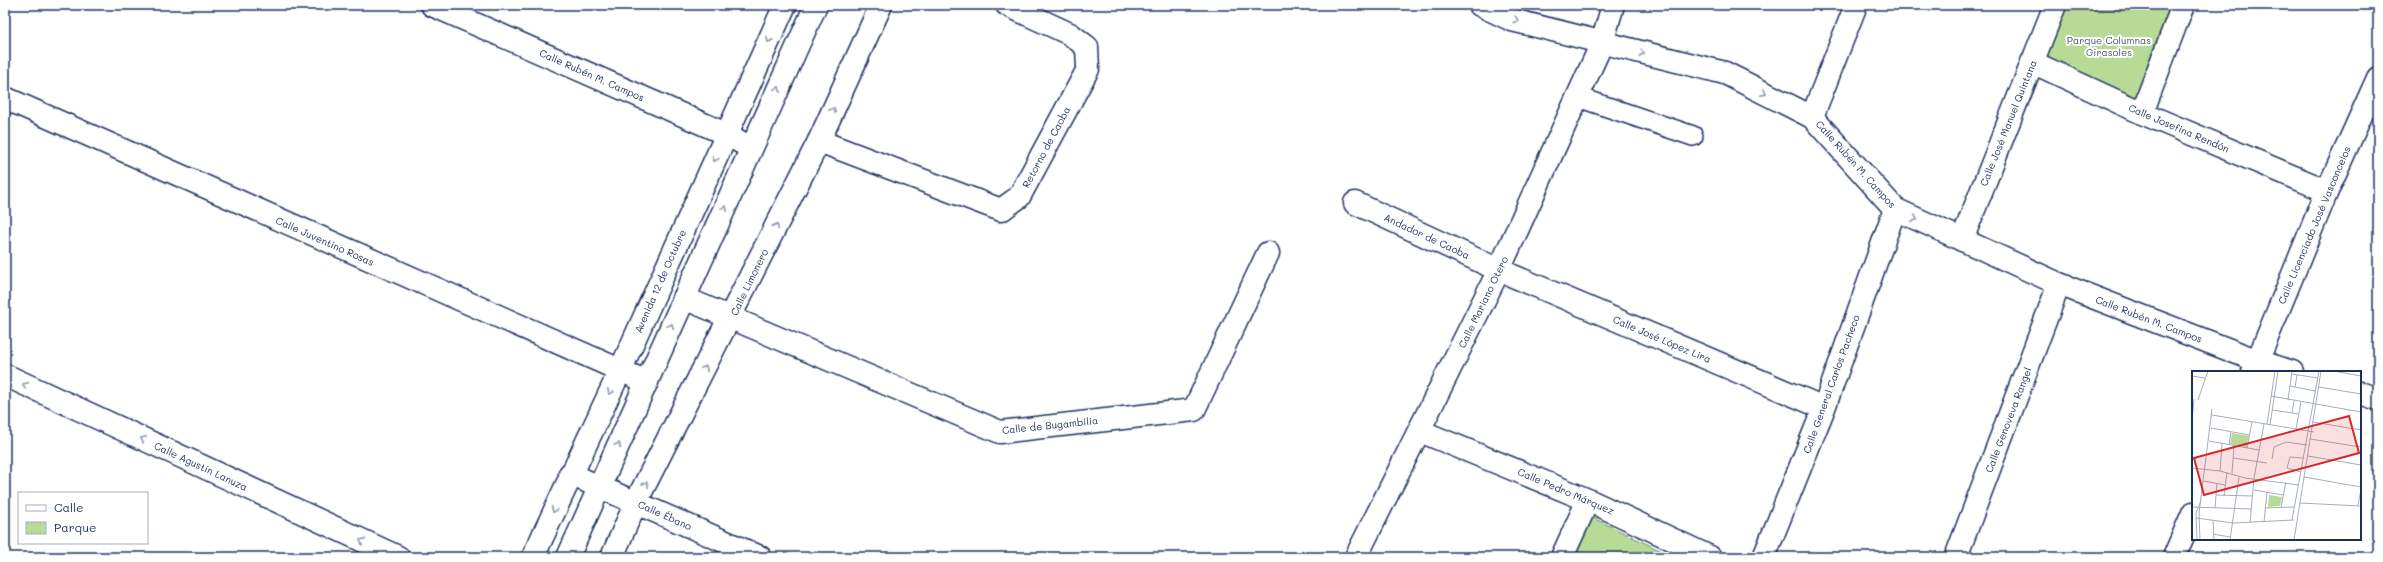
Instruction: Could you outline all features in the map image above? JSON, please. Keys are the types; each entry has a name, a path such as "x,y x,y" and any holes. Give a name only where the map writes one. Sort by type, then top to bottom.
{"street":[{"name":"Calle Rubén M. Campos","path":"432,5 726,134 751,148"},
{"name":"Avenida 12 de Octubre","path":"533,557 570,474 620,371 785,5"},
{"path":"568,557 816,5"},
{"name":"Calle Limonero","path":"612,557 636,502 731,318 819,141 882,5"},
{"name":"Retorno de Caoba","path":"819,141 1001,210 1019,197 1088,69 1087,46 1070,34 1007,5"},
{"name":"Calle Rubén M. Campos","path":"1480,5 1512,20 1725,73 1812,117 1895,209 2059,284 2255,367 2285,371"},
{"name":"Calle Mariano Otero","path":"1356,557 1499,270 1602,43 1613,5"},
{"path":"1812,117 1856,5"},
{"name":"Calle José Manuel Quintana","path":"1962,240 2056,5"},
{"path":"2142,113 2183,5"},
{"name":"Calle Josefina Rendón","path":"2032,62 2142,113 2327,192"},
{"name":"Calle Licenciado José Vasconcelos","path":"2255,367 2327,192 2378,78"},
{"name":"Calle Juventino Rosas","path":"5,98 647,382"},
{"name":"Andador de Caoba","path":"1355,203 1499,270"},
{"name":"Calle General Carlos Pacheco","path":"1764,557 1824,408 1895,209"},
{"name":"Calle de Bugambilia","path":"731,318 1000,432 1194,410 1268,252"},
{"name":"Calle José López Lira","path":"1499,270 1824,408"},
{"name":"Calle Genoveva Rangel","path":"1956,557 2059,284"},
{"path":"684,298 731,318"},
{"name":"Calle Agustín Lanuza","path":"5,375 398,557"},
{"path":"2361,393 2378,399"},
{"name":"Calle Pedro Márquez","path":"1420,431 1588,500 1710,557"},
{"name":"Calle Ébano","path":"570,474 760,557"},
{"path":"1562,557 1588,500"},
{"path":"2174,557 2192,515"}],"lane":[{"path":"1578,97 1693,136"}],"green space":[{"name":"Parque Columnas Girasoles","path":"2065,5 2170,5 2133,104 2044,56"},
{"path":"1589,516 1674,557 1569,557"}]}
